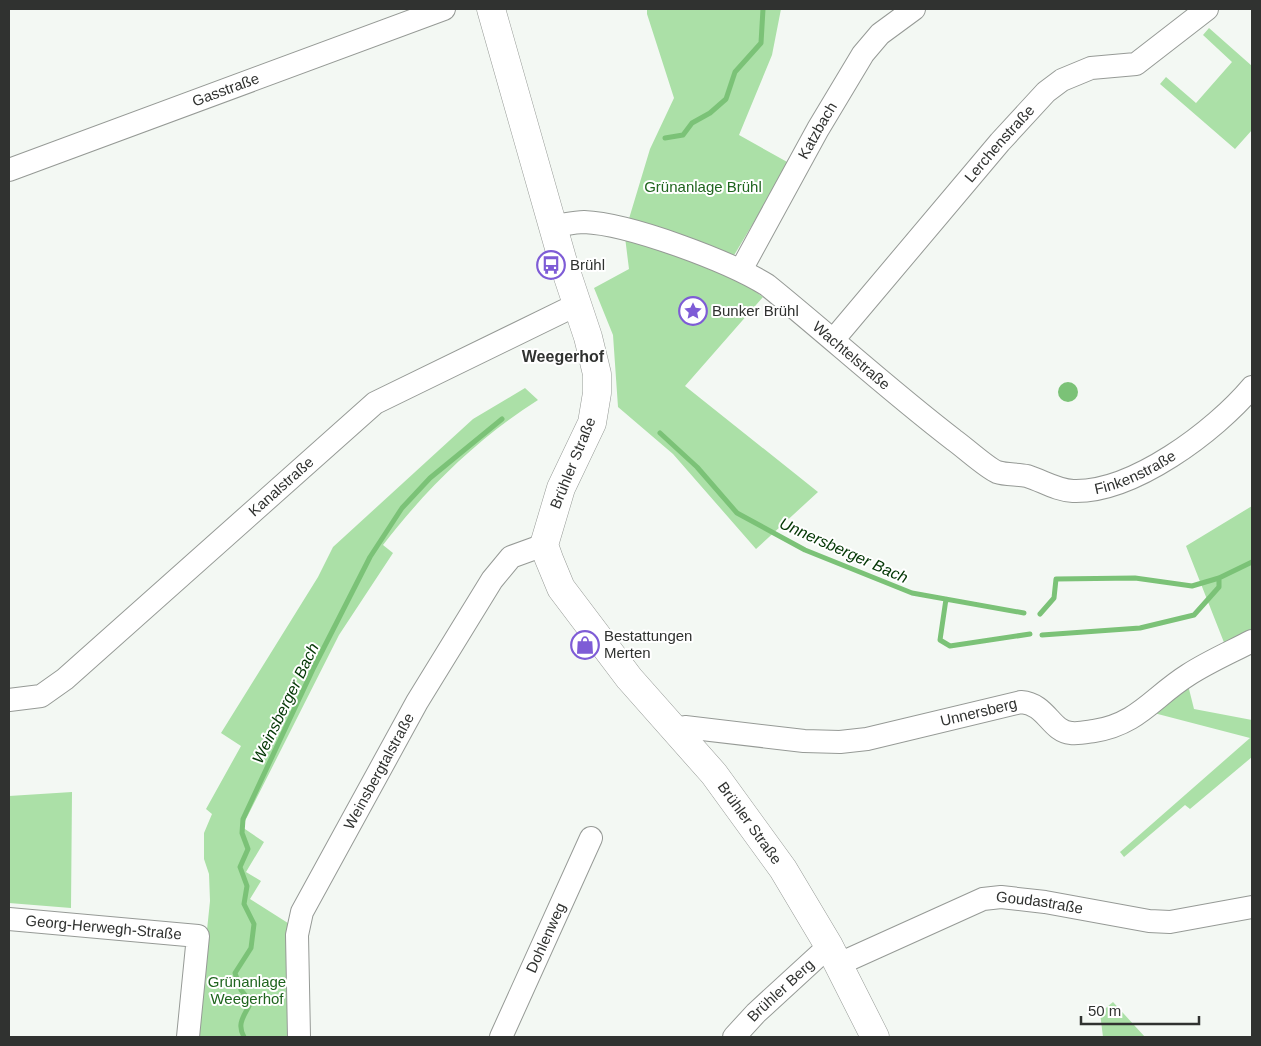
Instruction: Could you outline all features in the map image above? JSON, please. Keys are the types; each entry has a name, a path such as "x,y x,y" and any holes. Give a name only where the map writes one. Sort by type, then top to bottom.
{"main road":[{"name":"Brühler Straße","path":"491,9 597,374 597,393 592,423 561,488 544,545 561,588 629,678 672,729 714,774 794,885 834,955 875,1037"}],"street":[{"name":"Gasstraße","path":"9,170 444,9"},
{"name":"Katzbach","path":"741,270 818,129 863,54 880,34 914,9"},
{"name":"Lerchenstraße","path":"834,339 1006,136 1046,92 1062,80 1091,68 1136,64 1207,9"},
{"name":"Wachtelstraße","path":"554,226 584,222 626,230 741,270 767,286 834,339 942,430 996,472"},
{"name":"Kanalstraße","path":"9,700 41,696 65,680 375,403 578,304"},
{"name":"Finkenstraße","path":"996,472 1027,476 1065,490 1088,490 1117,485 1149,468 1198,437 1243,399 1252,387"},
{"name":"Weinsbergtalstraße","path":"299,1037 298,935 302,912 418,702 492,580 511,557 544,545"},
{"name":"Unnersberg","path":"672,729 685,726 804,741 840,742 867,739 1021,702 1038,706 1064,732 1074,734 1114,728 1136,716 1191,673 1252,641"},
{"name":"Dohlenweg","path":"501,1037 591,838"},
{"name":"Goudastraße","path":"834,955 983,898 1001,897 1045,902 1149,921 1170,922 1252,907"},
{"name":"Georg-Herwegh-Straße","path":"9,919 198,936 188,1037"},
{"name":"Brühler Berg","path":"734,1037 756,1013 834,955"}],"green space":[{"name":"Grünanlage Brühl","path":"647,9 781,9 772,55 739,135 789,163 733,257 727,271 763,297 685,386 818,492 756,549 673,454 618,407 613,335 594,288 629,269 625,237 628,222 650,149 674,98"},
{"path":"1209,28 1252,66 1252,130 1235,149 1160,84 1166,77 1196,103 1232,62 1203,35"},
{"name":"Grünanlage Weegerhof","path":"525,388 538,400 495,431 454,465 417,504 383,545 393,553 339,635 242,827 264,842 246,872 261,881 250,899 291,925 293,1037 196,1037 210,901 209,874 204,859 204,833 212,814 206,809 241,746 221,733 318,577 333,547 473,419"},
{"path":"1252,506 1252,631 1225,645 1186,546"},
{"path":"1188,685 1194,709 1252,720 1252,757 1190,809 1185,805 1124,857 1120,852 1250,738 1150,712"},
{"path":"72,792 71,908 9,903 9,796"},
{"path":"1113,1002 1145,1037 1103,1037 1100,1013"}],"shaded area":[{"path":"1064,382 1072,382 1078,388 1078,396 1072,402 1064,402 1058,396 1058,388"}],"waterway":[{"name":"Weinsberger Bach","path":"665,138 683,135 692,123 710,113 726,99 735,72 761,43 763,9"},
{"name":"Weinsberger Bach","path":"244,1037 241,1023 251,1002 241,990 235,973 251,948 254,924 244,904 247,886 240,867 248,849 242,833 243,819 314,667 370,557 402,508 430,478 502,419"},
{"name":"Unnersberger Bach","path":"660,433 697,467 737,513 805,550 912,593 1024,613"},
{"name":"Unnersberger Bach","path":"1040,614 1054,598 1056,579 1135,578 1192,586 1219,578 1252,562"},
{"path":"1042,635 1140,628 1194,615 1219,587 1219,578"},
{"path":"946,599 940,640 950,646 1030,634"}],"place":[{"name":"Brühl","path":"551,265"},
{"name":"Bunker Brühl","path":"693,311"},
{"name":"Bestattungen Merten","path":"585,645"}],"district":[{"name":"Weegerhof","path":"563,356"}]}
